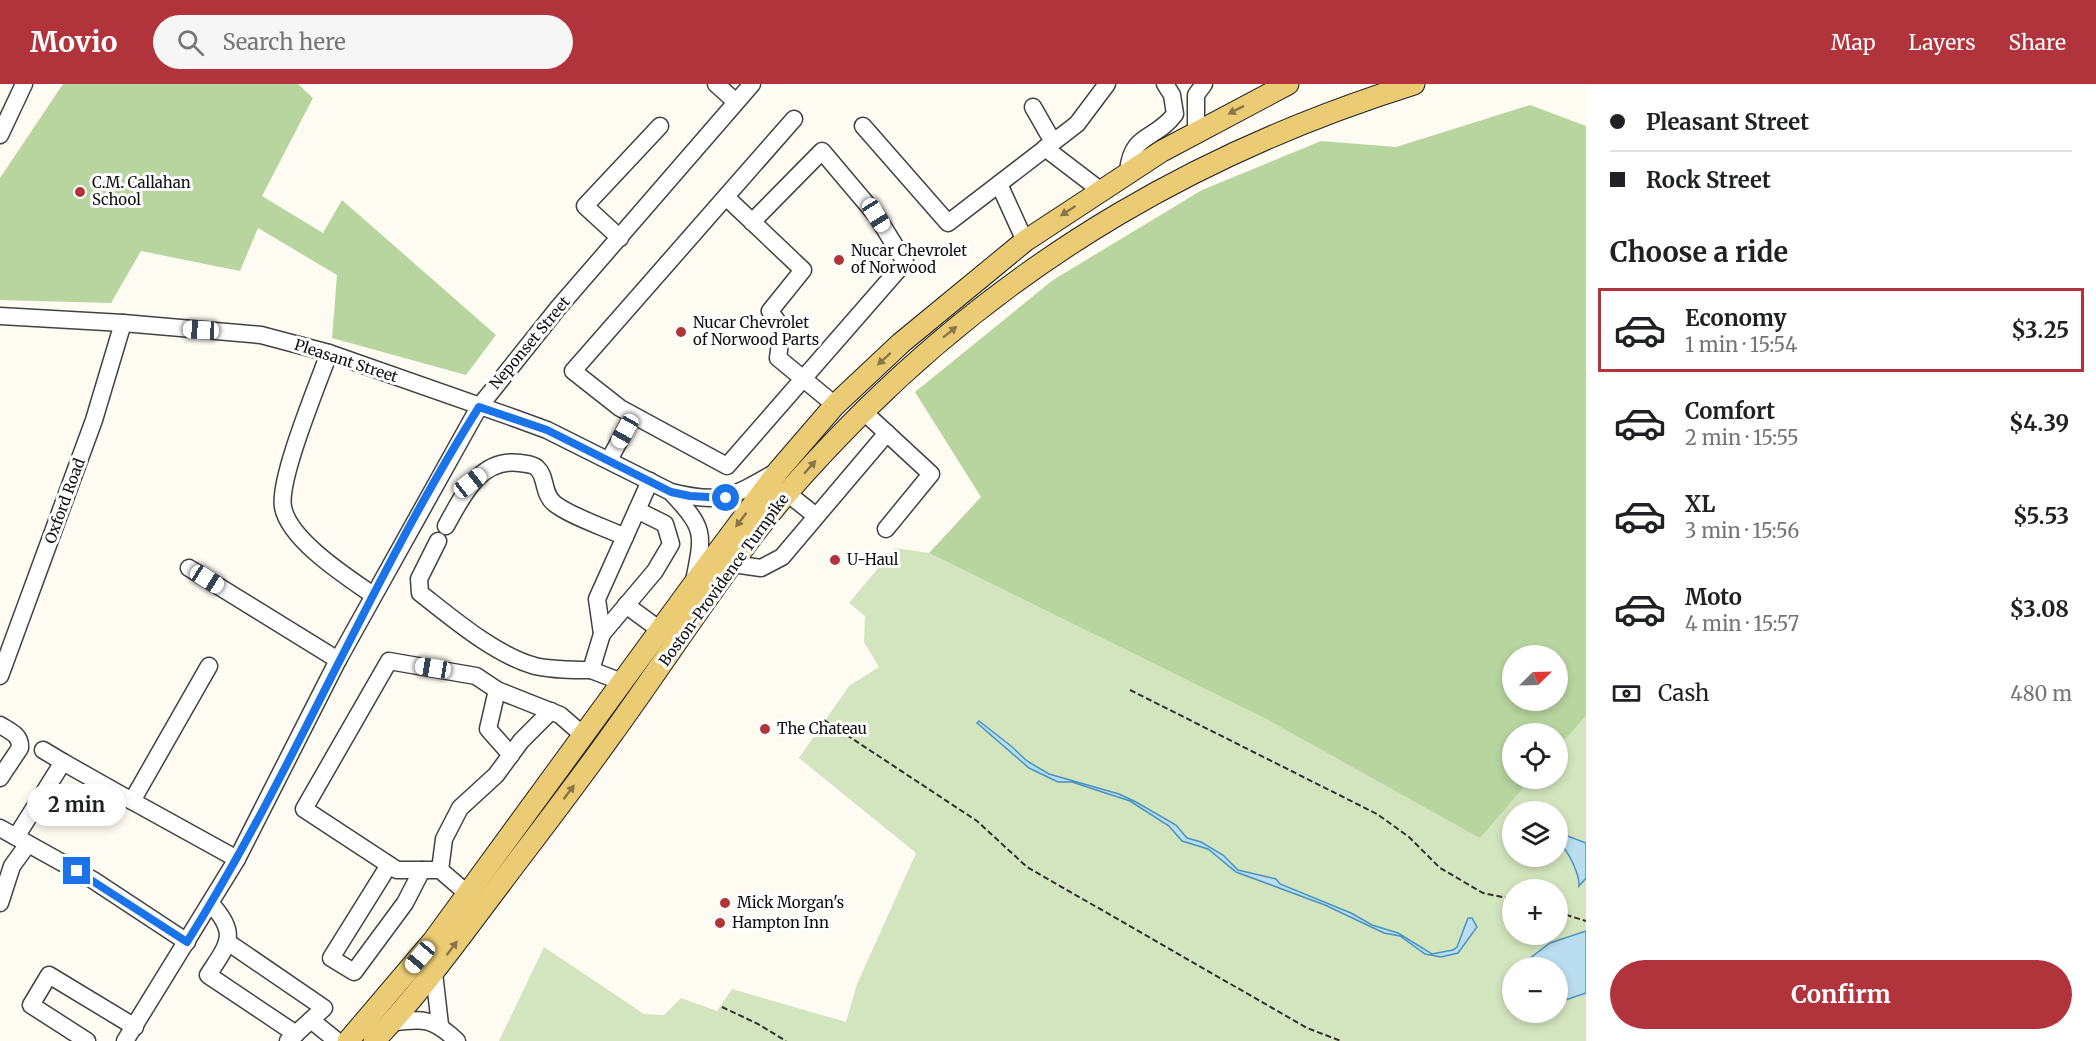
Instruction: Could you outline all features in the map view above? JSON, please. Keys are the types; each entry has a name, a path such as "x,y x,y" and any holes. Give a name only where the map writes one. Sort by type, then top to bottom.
{"main road":[{"name":"Boston-Providence Turnpike","path":"348,1041 433,941 693,585 780,470 835,405 902,343 1025,241 1128,171 1196,131 1288,84"},
{"name":"Boston-Providence Turnpike","path":"374,1041 434,973 608,740 733,564 787,493 825,449 930,348 1014,281 1127,207 1200,168 1261,140 1414,84"}],"street":[{"path":"0,135 24,84"},
{"path":"716,84 736,102"},
{"name":"Neponset Street","path":"130,1034 237,860 338,660 479,407 558,308 752,84"},
{"path":"863,126 948,223 1077,124 1107,84"},
{"path":"1128,171 1129,156 1135,145 1165,127 1175,114 1172,95 1165,84"},
{"path":"1196,131 1196,95 1204,84"},
{"path":"1033,107 1049,145 1100,190"},
{"path":"752,222 822,151 876,215 905,262 727,466 633,416 573,371 794,119"},
{"path":"620,238 585,206 660,126"},
{"path":"999,184 1025,241"},
{"path":"726,197 803,270 770,311 782,328 778,358 835,405"},
{"name":"Pleasant Street","path":"0,316 123,323 261,335 329,353 547,430 671,492 690,496 726,498 780,470"},
{"name":"Oxford Road","path":"0,676 94,420 123,323"},
{"path":"329,353 287,474 283,507 302,538 333,568 373,596"},
{"path":"864,412 931,474 886,529"},
{"path":"609,460 633,416"},
{"path":"733,564 761,568 782,556 887,433"},
{"path":"622,682 591,670 563,670 533,665 487,642 420,593 419,579 470,483 488,469 509,462 535,465 541,472 545,492 554,504 625,537"},
{"path":"602,634 597,599 650,481"},
{"name":"Pleasant Street","path":"671,492 694,517 700,530 702,542 693,585"},
{"path":"787,493 816,516"},
{"path":"591,670 602,634 655,571 671,544 665,524 637,510"},
{"path":"189,568 338,660"},
{"path":"626,605 660,630"},
{"path":"468,894 440,870 398,870 304,809 389,661 476,676 497,690 560,715 583,735"},
{"path":"132,801 210,666"},
{"path":"497,690 488,729 511,755"},
{"path":"440,870 444,839 460,808 496,775 551,711"},
{"path":"0,725 18,737 20,742 20,748 0,778"},
{"path":"43,750 237,860"},
{"path":"0,903 22,840 63,762"},
{"path":"0,828 93,880 187,942"},
{"path":"390,865 332,958 354,972 405,903 422,870"},
{"path":"211,904 227,925 228,944 208,975 292,1037 324,1008 228,944"},
{"path":"434,973 447,1035"},
{"path":"87,1041 31,1005 49,975 130,1034"},
{"path":"391,1023 417,1019 447,1035"},
{"path":"311,1020 337,1041"}],"path":[{"path":"1130,690 1377,814 1409,837 1440,868 1483,893 1502,897"},
{"path":"824,720 977,821 1027,867 1307,1028 1341,1041"},
{"path":"1568,915 1586,921"},
{"path":"722,1007 758,1024 786,1041"}],"green space":[{"path":"63,84 298,84 313,98 262,196 323,233 342,200 496,335 466,375 332,338 337,275 258,228 240,271 141,251 111,303 0,300 0,178"},
{"path":"1530,105 1586,126 1586,716 1568,736 1568,723 1502,723 1502,789 1522,789 1512,801 1502,801 1502,813 1480,838 1266,719 929,553 981,497 915,392 1053,280 1202,190 1321,141 1396,147"},
{"path":"895,548 929,553 1266,719 1480,837 1502,812 1502,867 1568,867 1568,801 1512,801 1522,789 1568,789 1568,736 1586,716 1586,1041 499,1041 544,947 644,1014 664,1015 681,998 717,1011 732,989 846,1022 857,984 916,853 799,758 849,686 879,667 864,642 865,616 849,603"}],"water":[{"path":"979,721 1027,761 1049,774 1119,794 1176,825 1187,838 1201,842 1223,855 1238,870 1276,879 1280,884 1351,913 1372,925 1398,933 1432,954 1453,950 1457,947 1468,918 1472,918 1477,927 1458,953 1441,957 1425,954 1400,936 1384,933 1325,905 1236,872 1208,849 1182,841 1169,826 1130,801 1072,782 1058,782 1029,768 977,723"},
{"path":"1568,836 1586,843 1586,878 1579,886 1578,877 1569,855"},
{"path":"1586,931 1586,993 1568,999 1568,957 1532,957 1547,945 1568,945 1568,937"}],"place":[{"name":"C.M. Callahan School","path":"80,192"},
{"name":"Nucar Chevrolet of Norwood","path":"839,260"},
{"name":"Nucar Chevrolet of Norwood Parts","path":"681,332"},
{"name":"U-Haul","path":"835,560"},
{"name":"The Chateau","path":"765,729"},
{"name":"Mick Morgan's","path":"725,903"},
{"name":"Hampton Inn","path":"720,923"}],"route":[{"path":"77,871 187,942 237,860 338,660 463,432 479,407 547,430 671,492 711,499 726,498"}]}
